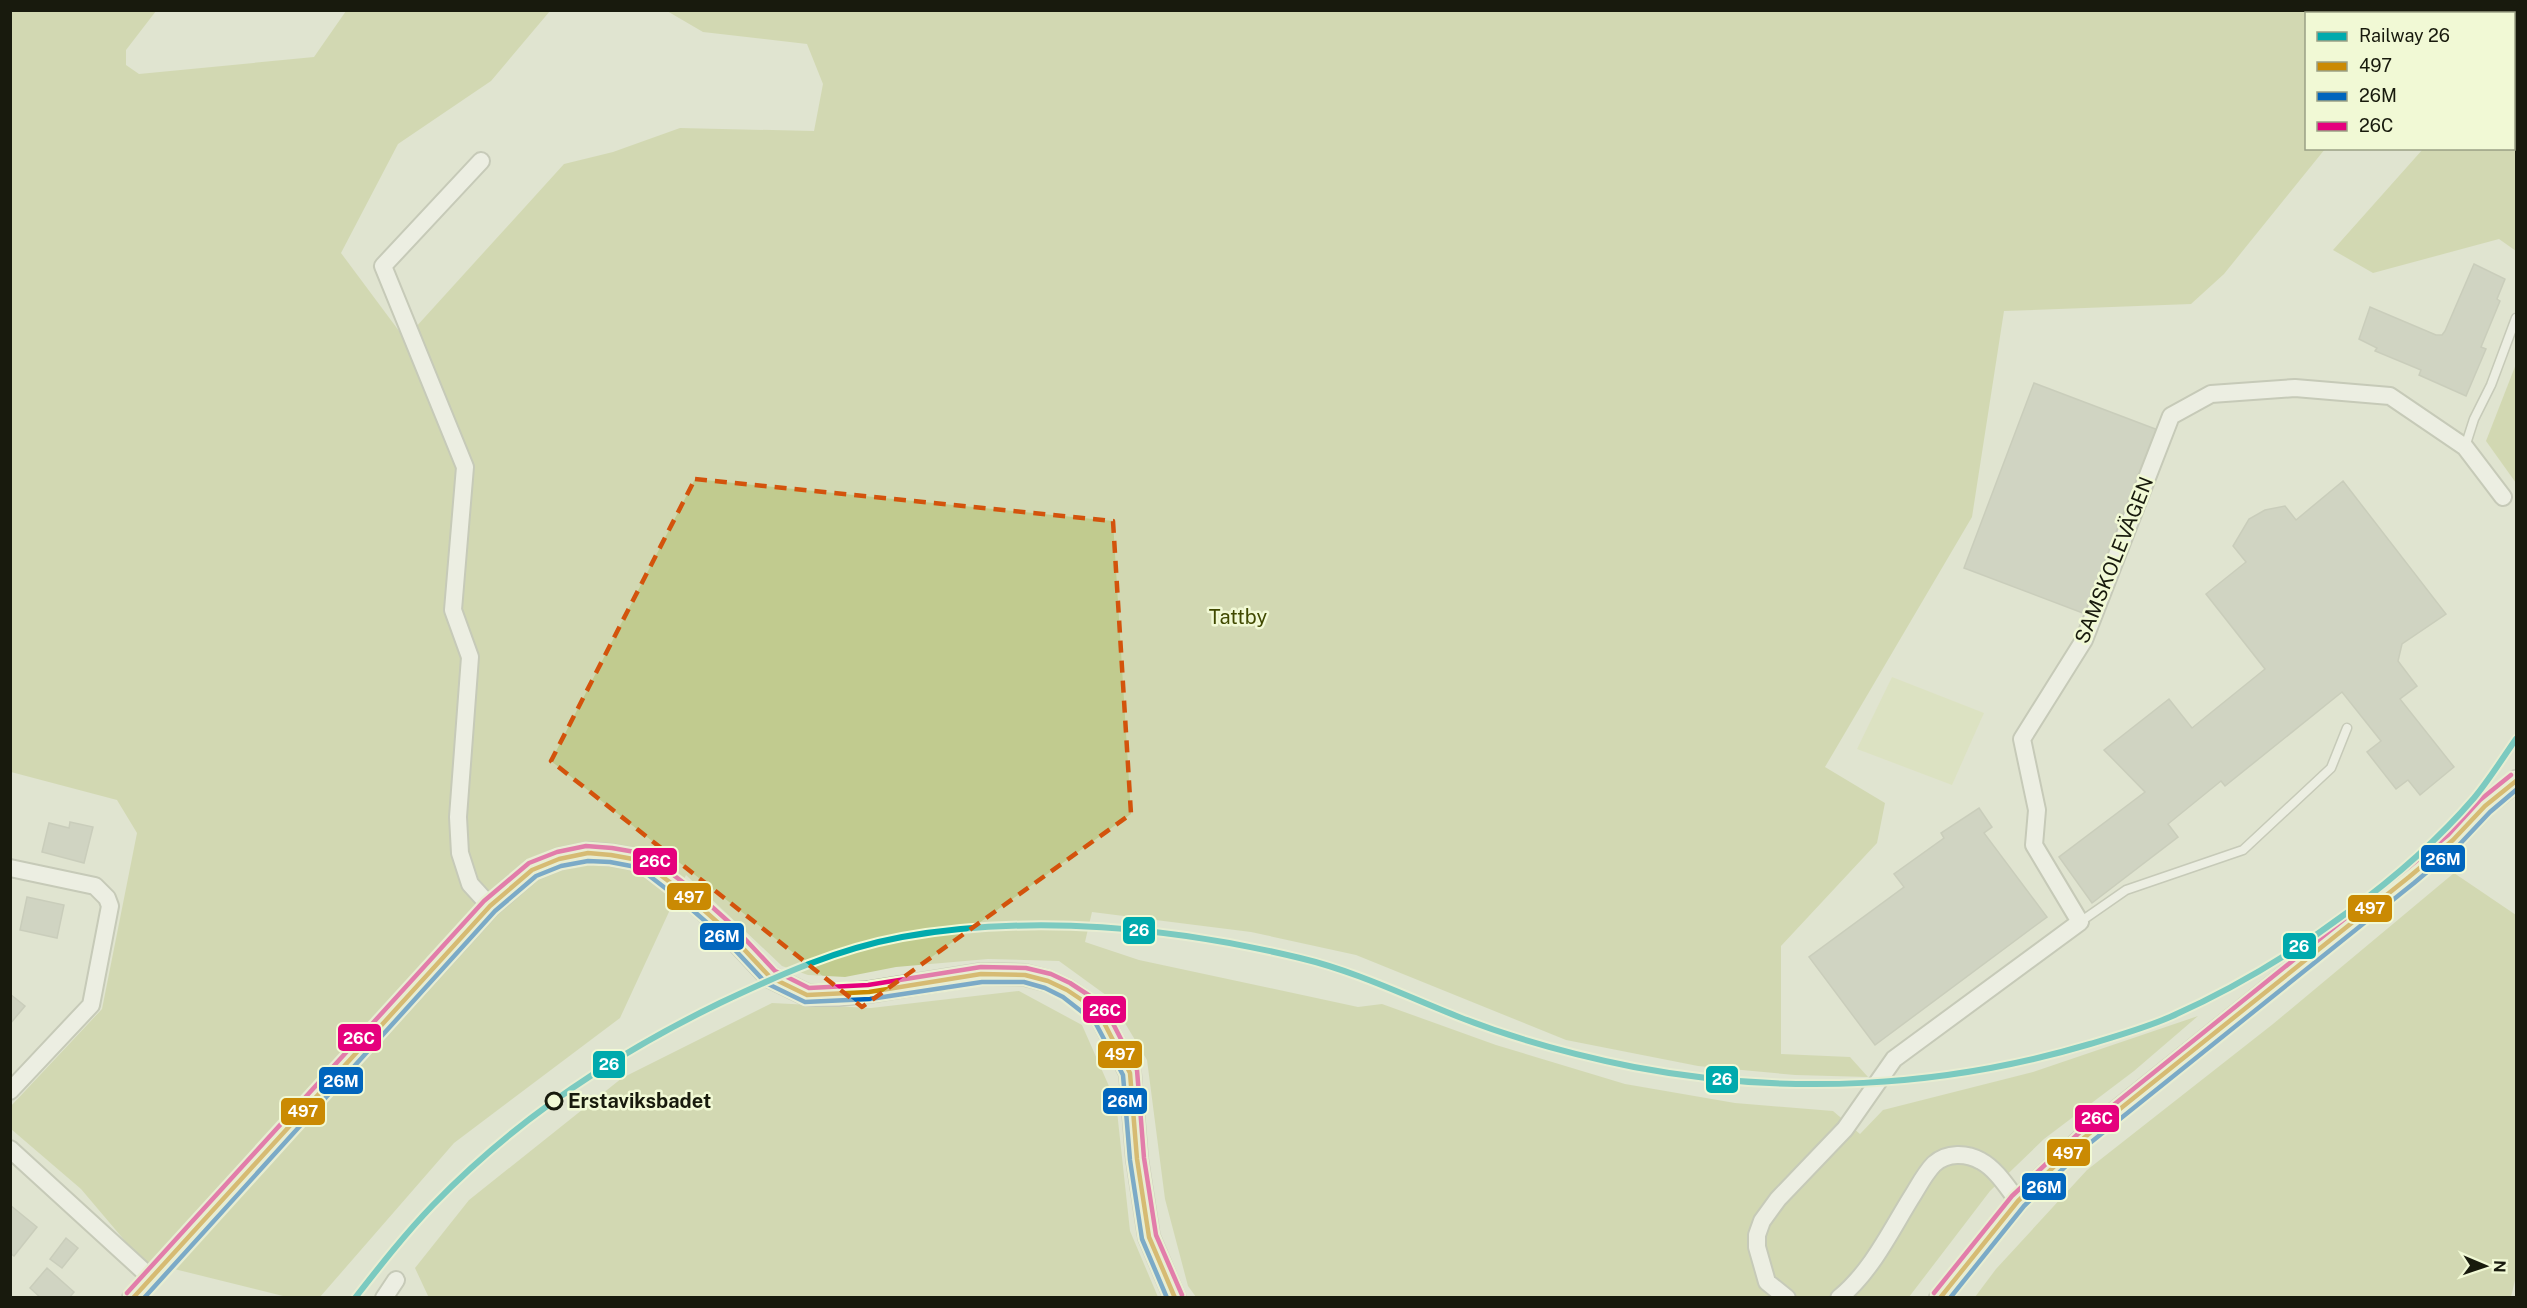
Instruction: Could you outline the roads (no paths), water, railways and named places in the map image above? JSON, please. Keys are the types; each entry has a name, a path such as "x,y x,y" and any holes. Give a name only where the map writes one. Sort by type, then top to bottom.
{"street":[{"path":"481,161 383,266 465,467 453,610 470,657 458,817 460,844 470,884 490,906"},
{"name":"SAMSKOLEVÄGEN","path":"2080,922 2034,845 2037,810 2022,739 2084,640 2171,416 2211,393 2295,388 2390,396 2465,447 2502,498"},
{"path":"1940,1298 2018,1201 2085,1137 2409,877 2453,840 2486,806 2517,781"},
{"path":"133,1298 490,906 532,870 559,859 588,853 633,859 651,868 687,894 725,929 770,977 807,995 869,992 981,974 1025,975 1048,981 1085,1002 1101,1017 1130,1073 1137,1159 1149,1237 1175,1298"},
{"path":"10,868 95,886 107,898 110,906 91,1005 10,1091"},
{"path":"1787,1298 1771,1287 1762,1266 1757,1235 1762,1221 1793,1182 1835,1140 1894,1059 2080,922"},
{"path":"10,1149 150,1277"},
{"path":"1839,1298 1862,1275 1917,1188 1934,1164 1941,1159 1966,1155 1982,1161 1989,1166 2018,1201"},
{"path":"384,1298 396,1280"}],"lane":[{"path":"2465,447 2474,419 2491,385 2517,318"},
{"path":"2080,922 2126,890 2243,850 2331,768 2347,728"}],"rail line":[{"name":"26","path":"355,1298 433,1205 498,1145 568,1091 642,1044 720,1003 809,964 854,948 902,937 1001,926 1102,927 1202,938 1320,963 1459,1017 1523,1039 1567,1052 1634,1067 1749,1082 1864,1083 1921,1078 2034,1059 2110,1038 2170,1017 2240,982 2327,927 2414,859 2474,798 2516,739"}],"place":[{"name":"Erstaviksbadet","path":"554,1101"}],"park label":[{"name":"Tattby","path":"1238,617"}]}
